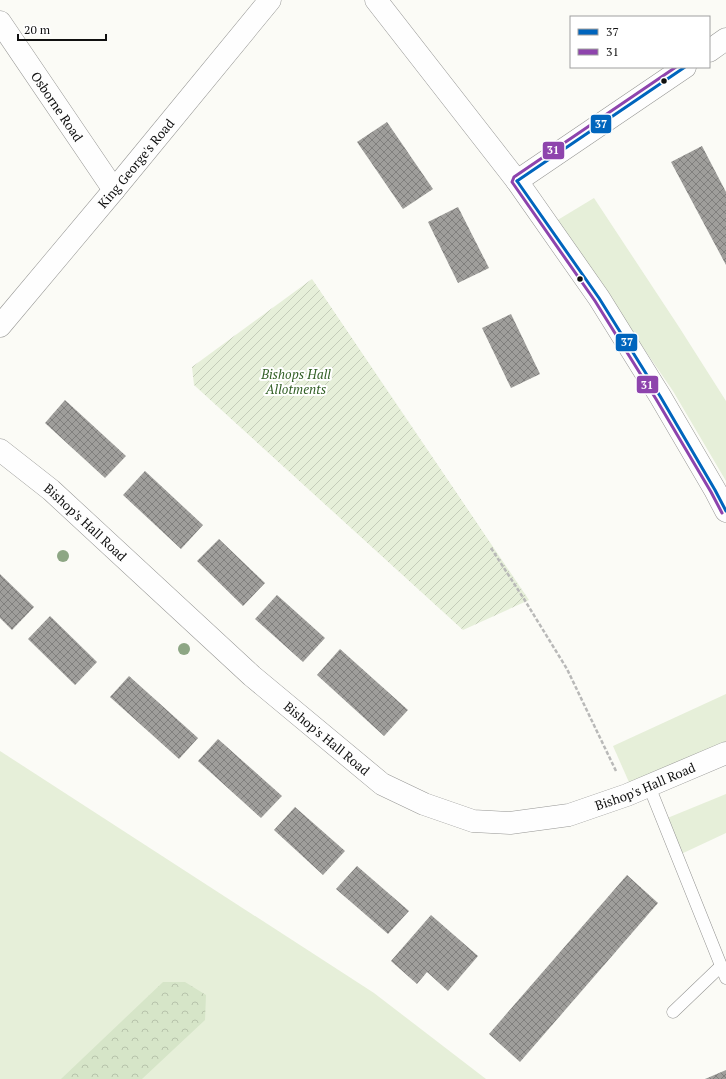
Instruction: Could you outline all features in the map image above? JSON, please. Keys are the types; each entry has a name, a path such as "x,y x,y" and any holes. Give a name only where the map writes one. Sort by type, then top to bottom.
{"street":[{"name":"King George's Road","path":"0,326 270,0"},
{"path":"376,0 517,181 599,298 660,396 726,511"},
{"name":"Osborne Road","path":"0,22 114,190"},
{"path":"710,50 726,39"},
{"path":"517,181 684,68"},
{"name":"Bishop's Hall Road","path":"0,450 51,490 252,676 382,784 424,804 473,821 510,823 568,814 627,795 726,753"}],"lane":[{"path":"649,786 726,978"},
{"path":"673,1012 722,966"}],"path":[{"path":"491,548 567,669 627,795"}],"green space":[{"path":"594,198 726,401 726,481 673,391 556,221"},
{"name":"Bishops Hall Allotments","path":"312,279 529,600 463,630 194,385 192,367"},
{"path":"726,694 726,750 632,789 613,746"},
{"path":"0,751 374,993 486,1079 0,1079"},
{"path":"726,794 726,833 679,855 665,819"},
{"path":"163,982 185,982 206,995 205,1020 142,1079 61,1079"}],"building":[{"path":"387,122 433,189 403,209 357,142"},
{"path":"702,146 726,192 726,265 671,162"},
{"path":"458,207 489,268 458,283 428,222"},
{"path":"511,314 540,374 511,388 482,328"},
{"path":"65,400 126,456 105,478 45,423"},
{"path":"145,471 203,525 181,549 123,495"},
{"path":"219,539 265,583 243,606 197,561"},
{"path":"0,574 34,607 12,630 0,618"},
{"path":"277,595 325,638 303,662 255,619"},
{"path":"50,616 97,662 75,685 28,639"},
{"path":"340,649 408,710 384,736 317,675"},
{"path":"129,676 198,738 179,759 110,697"},
{"path":"218,739 282,796 261,818 198,761"},
{"path":"295,807 345,851 323,875 274,830"},
{"path":"357,866 409,911 388,934 336,889"},
{"path":"627,875 658,903 520,1062 489,1034"},
{"path":"431,915 478,956 448,991 427,972 417,984 391,961"},
{"path":"726,1070 726,1079 705,1079"}],"transit line":[{"name":"31","path":"675,68 514,177 512,182 595,301 656,399 722,513"},
{"name":"37","path":"517,181 684,68"},
{"name":"37","path":"517,181 599,298 660,396 726,511"}]}
